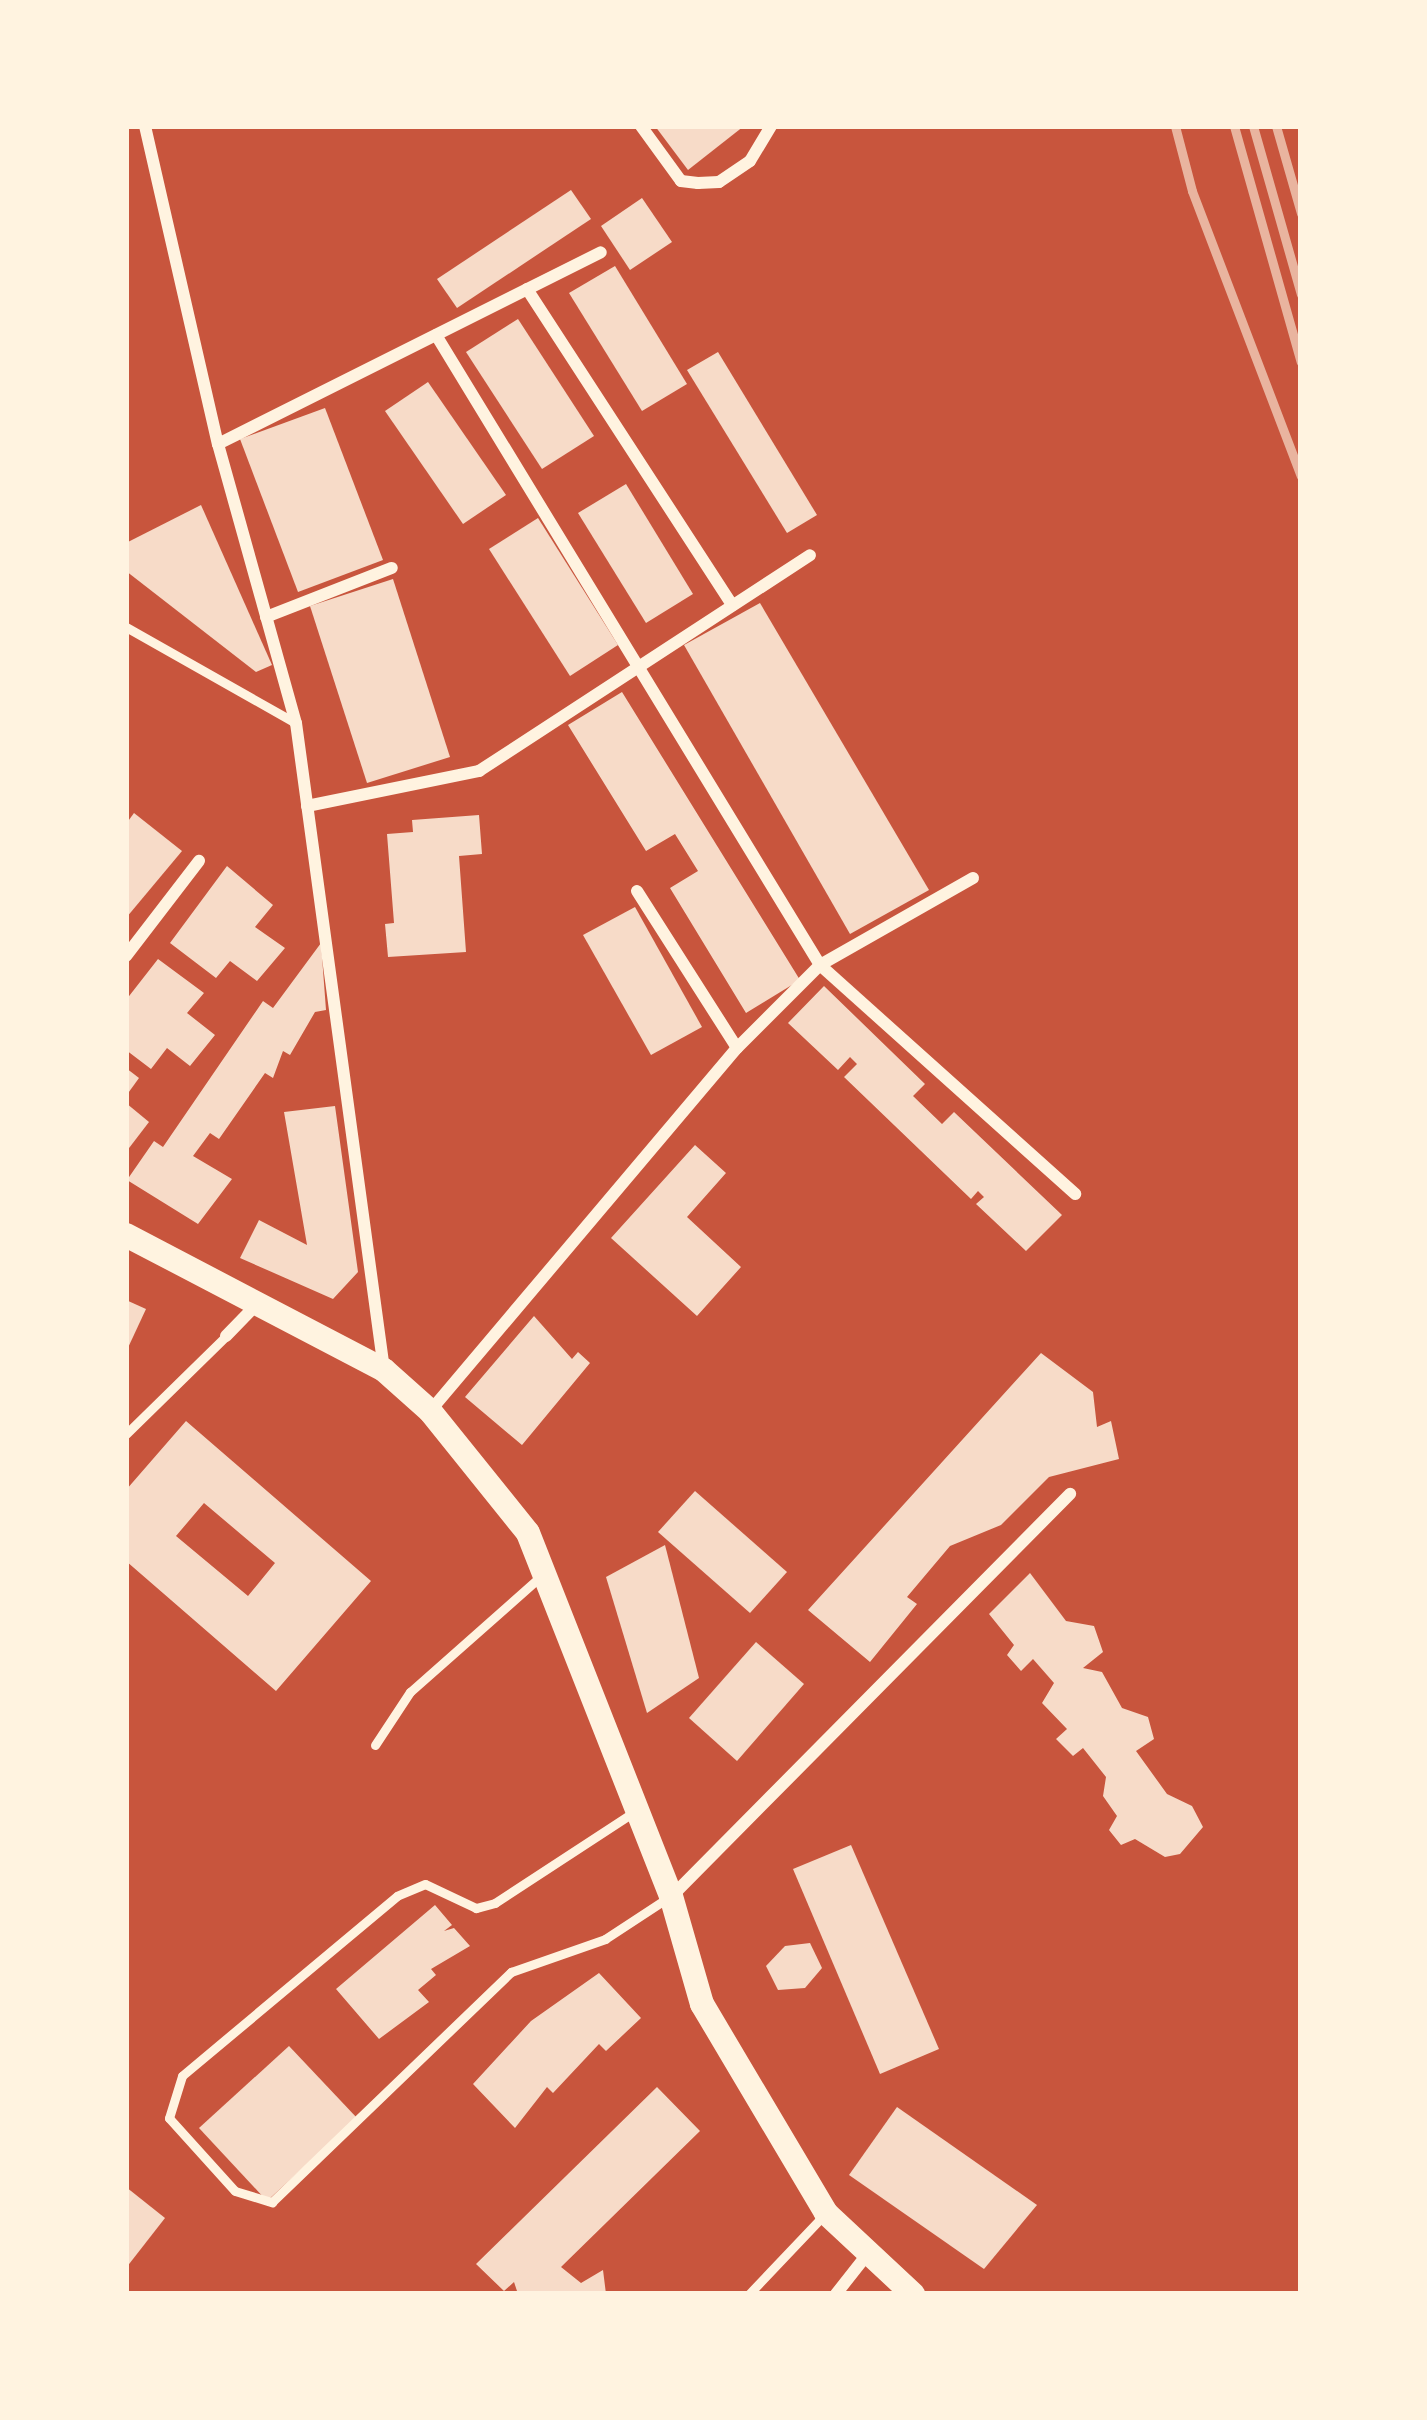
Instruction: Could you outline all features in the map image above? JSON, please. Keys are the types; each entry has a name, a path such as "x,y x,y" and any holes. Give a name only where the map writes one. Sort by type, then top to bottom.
{"main road":[{"path":"126,1235 384,1370 430,1412 528,1533 671,1896 702,2004 826,2213 913,2294"}],"street":[{"path":"145,126 218,444 296,723 384,1370"},
{"path":"641,126 681,181 698,183 719,182 750,161 771,126"},
{"path":"218,444 601,252"},
{"path":"527,290 732,605"},
{"path":"436,335 820,965 1075,1194"},
{"path":"307,806 479,771 810,555"},
{"path":"266,617 392,568"},
{"path":"126,956 199,861"},
{"path":"430,1412 737,1048 820,965 973,878"},
{"path":"638,891 737,1048"},
{"path":"226,1336 256,1305"},
{"path":"671,1896 1070,1494"},
{"path":"836,2294 870,2250"}],"lane":[{"path":"126,626 296,723"},
{"path":"126,1434 226,1336"},
{"path":"375,1745 410,1692 544,1574"},
{"path":"637,1810 495,1903 476,1908 425,1884 398,1895 182,2076 169,2118 236,2191 272,2202 511,1972 605,1939 671,1896"},
{"path":"749,2294 826,2213"}],"building":[{"path":"655,126 744,126 688,170"},
{"path":"571,190 591,219 457,308 437,279"},
{"path":"642,198 672,242 630,270 601,226"},
{"path":"615,266 687,384 642,411 569,293"},
{"path":"518,319 594,436 542,469 466,352"},
{"path":"718,352 817,515 787,533 687,370"},
{"path":"428,382 506,495 463,524 385,411"},
{"path":"325,408 383,560 298,592 240,439"},
{"path":"626,484 693,594 646,623 578,513"},
{"path":"201,505 272,665 256,672 126,571 126,543"},
{"path":"538,518 618,645 570,676 489,549"},
{"path":"393,579 450,757 367,783 310,606"},
{"path":"760,603 929,890 850,934 684,645"},
{"path":"622,692 800,980 746,1013 670,888 698,871 675,834 646,851 568,725"},
{"path":"134,813 182,851 126,918 126,824"},
{"path":"479,815 482,854 459,856 466,952 388,957 385,924 394,923 387,834 413,832 412,820"},
{"path":"227,866 273,905 255,927 285,948 257,981 230,961 216,978 170,943"},
{"path":"635,907 702,1027 651,1055 583,935"},
{"path":"321,943 326,1010 315,1012 290,1055 283,1051 273,1078 265,1073 219,1139 210,1133 193,1156 232,1179 198,1224 127,1180 154,1141 163,1147 263,1001 273,1008"},
{"path":"158,959 204,993 187,1013 215,1035 190,1066 167,1048 151,1069 126,1050 126,1000"},
{"path":"824,986 925,1084 913,1096 942,1124 954,1112 1062,1215 1026,1251 976,1204 984,1197 978,1191 971,1199 844,1077 857,1064 850,1057 838,1070 788,1023"},
{"path":"126,1068 139,1078 126,1096"},
{"path":"126,1103 149,1122 126,1152"},
{"path":"335,1106 358,1272 333,1299 240,1258 259,1220 307,1245 284,1112"},
{"path":"695,1145 726,1173 687,1217 741,1267 697,1316 611,1238"},
{"path":"126,1300 146,1309 126,1352"},
{"path":"534,1316 572,1359 578,1352 590,1363 522,1445 465,1397"},
{"path":"1041,1353 1093,1392 1097,1427 1111,1421 1119,1459 1049,1477 1001,1525 950,1546 907,1597 917,1604 870,1662 808,1610"},
{"path":"186,1421 371,1581 276,1691 126,1561 126,1490","holes":["204,1503 275,1563 248,1596 176,1536"]},
{"path":"695,1491 787,1572 750,1613 658,1532"},
{"path":"665,1545 699,1678 647,1713 606,1577"},
{"path":"1030,1573 1066,1621 1094,1626 1103,1652 1083,1668 1102,1672 1122,1708 1148,1717 1154,1739 1136,1751 1167,1794 1192,1806 1203,1827 1180,1854 1165,1857 1135,1839 1121,1845 1109,1830 1117,1816 1103,1796 1106,1777 1083,1748 1073,1756 1056,1739 1067,1729 1042,1703 1054,1683 1033,1659 1021,1671 1007,1655 1014,1645 989,1614"},
{"path":"756,1642 804,1684 737,1761 689,1718"},
{"path":"851,1845 939,2049 880,2074 793,1869"},
{"path":"435,1905 452,1925 444,1931 454,1928 470,1946 431,1969 436,1975 418,1990 429,2002 379,2039 336,1989"},
{"path":"810,1943 822,1968 805,1988 778,1990 766,1966 785,1946"},
{"path":"599,1973 641,2018 606,2051 599,2044 553,2093 547,2087 515,2128 473,2084 531,2021"},
{"path":"289,2046 357,2118 267,2201 199,2128"},
{"path":"657,2087 700,2131 561,2267 581,2283 603,2270 606,2294 518,2294 514,2282 504,2291 476,2264"},
{"path":"897,2107 1037,2205 984,2269 849,2175"},
{"path":"126,2187 165,2218 126,2268"}],"railway":[{"path":"1175,126 1192,191 1301,476"},
{"path":"1234,126 1301,362"},
{"path":"1253,126 1301,294"},
{"path":"1276,126 1301,213"}]}
